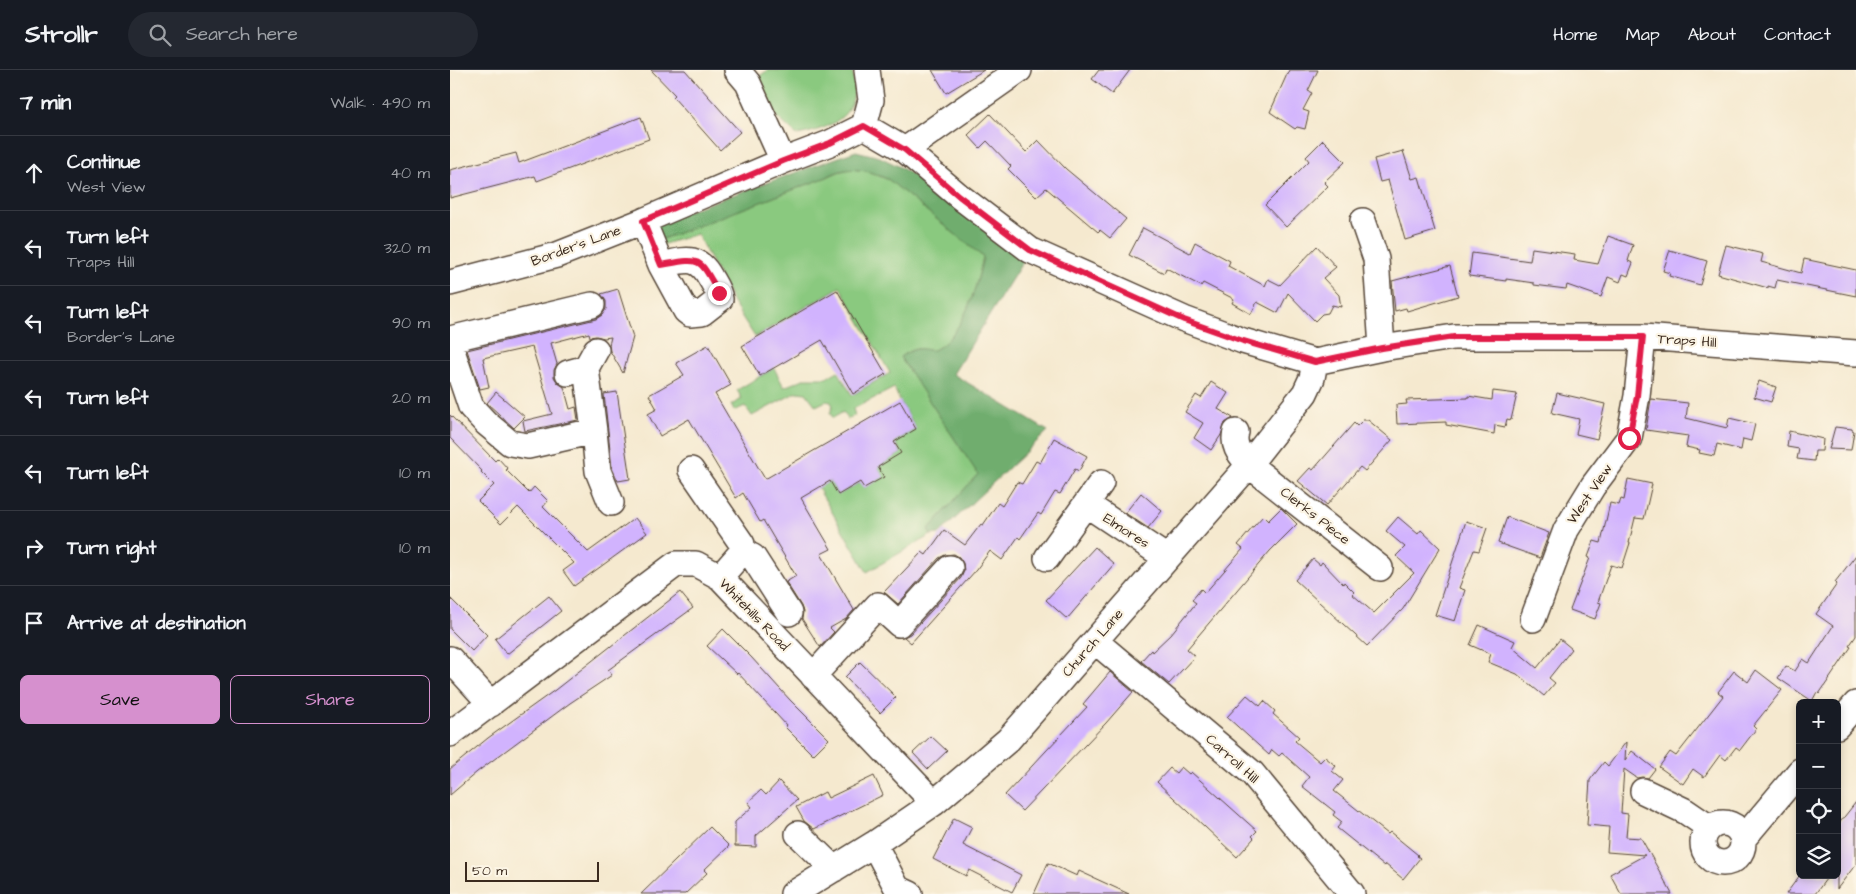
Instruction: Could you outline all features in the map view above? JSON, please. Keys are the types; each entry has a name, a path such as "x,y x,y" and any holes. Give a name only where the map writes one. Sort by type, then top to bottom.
{"street":[{"path":"737,70 748,83 783,161"},
{"path":"864,126 871,100 868,70"},
{"path":"905,150 1019,70"},
{"name":"Border's Lane","path":"450,283 557,255 830,143 864,126"},
{"name":"Traps Hill","path":"864,126 905,150 959,196 1030,250 1184,320 1243,341 1315,362 1382,348 1454,337 1643,337 1856,353"},
{"path":"643,221 661,265"},
{"path":"1362,221 1376,259 1382,348"},
{"path":"450,339 592,305"},
{"name":"West View","path":"1532,620 1566,530 1593,486 1629,438 1637,396 1643,337"},
{"path":"450,345 471,407 486,424 510,443 528,446 594,431"},
{"name":"Church Lane","path":"793,894 874,844 934,803 1008,740 1249,464 1305,393 1312,378 1315,362"},
{"path":"583,364 594,431 598,471 611,502"},
{"name":"Clerks Piece","path":"1236,432 1234,439 1236,449 1249,464 1380,568"},
{"path":"691,470 742,544 742,552 720,577"},
{"path":"1047,558 1101,484"},
{"name":"Elmores","path":"1086,504 1167,558"},
{"path":"742,552 753,557 789,613"},
{"name":"Whitehills Road","path":"450,734 676,564 696,564 720,577 934,803"},
{"path":"813,676 878,605 899,624 950,568"},
{"name":"Carroll Hill","path":"1095,641 1252,773 1352,894"},
{"path":"450,659 491,704"},
{"path":"1841,721 1856,704"},
{"path":"1743,839 1736,827 1723,823 1710,828 1703,839 1703,845 1708,857 1713,861 1726,863 1738,858 1743,839 1796,776"},
{"path":"1643,791 1685,811 1710,828"},
{"path":"798,834 834,869"},
{"path":"874,844 897,888 910,894"}],"green space":[{"path":"768,70 852,70 853,98 849,108 834,123 797,135 770,111 754,80"},
{"path":"856,151 880,157 900,167 1030,250 953,374 1048,431 939,534 931,535 928,530 978,474 900,357 917,349 936,349 946,342 962,321 968,308 983,257 889,180 873,173 858,170 835,173 660,240 654,223"},
{"path":"850,169 867,171 889,180 983,257 968,308 962,321 946,342 934,350 915,349 900,357 978,474 928,530 931,535 867,572 818,488 830,481 838,495 860,482 864,488 883,477 878,467 901,453 895,442 916,429 894,388 853,409 855,415 848,419 843,412 833,418 830,413 833,406 831,402 826,401 816,406 806,393 797,392 752,416 745,406 734,411 731,405 742,399 737,390 774,368 784,387 806,378 826,378 838,371 852,395 890,373 840,287 755,337 733,303 697,234 661,245 660,240"}],"building":[{"path":"651,70 685,70 740,132 720,150 673,97 675,95"},
{"path":"932,70 984,70 946,93"},
{"path":"1099,70 1130,70 1112,94 1092,79"},
{"path":"1289,70 1318,70 1308,91 1312,93 1303,110 1309,112 1305,129 1297,127 1295,129 1270,112"},
{"path":"990,114 1026,152 1038,140 1066,169 1126,219 1110,238 1100,230 1098,232 1046,188 1036,197 1008,169 1011,166 987,141 980,148 968,135"},
{"path":"641,117 649,139 537,181 535,176 450,198 450,170 516,153 519,163"},
{"path":"1323,140 1345,162 1324,182 1328,186 1286,227 1265,205 1309,161 1306,157"},
{"path":"1403,151 1412,179 1419,177 1435,231 1405,240 1388,180 1380,182 1374,159"},
{"path":"1143,228 1190,253 1195,242 1230,261 1228,266 1265,286 1268,279 1280,285 1317,246 1336,267 1323,278 1339,295 1341,307 1332,305 1328,313 1322,314 1315,321 1288,293 1278,313 1257,302 1251,314 1232,303 1234,299 1203,283 1201,286 1166,268 1164,273 1129,255"},
{"path":"1608,236 1633,245 1628,261 1633,263 1628,276 1623,274 1620,282 1608,277 1601,297 1567,285 1566,289 1506,279 1506,281 1469,276 1472,253 1530,261 1532,248 1575,254 1574,260 1598,264"},
{"path":"1726,245 1763,254 1761,262 1801,273 1804,259 1856,270 1856,296 1777,280 1775,288 1768,286 1768,288 1718,274"},
{"path":"1670,250 1707,261 1700,285 1669,276 1670,273 1663,271"},
{"path":"1450,266 1458,296 1407,311 1406,308 1395,311 1392,281"},
{"path":"618,289 633,337 623,373 610,351 611,337 590,337 589,333 551,343 557,364 554,370 554,377 564,387 570,409 576,407 578,420 525,431 523,421 552,414 532,347 483,358 489,387 480,389 467,350 596,319 606,309 606,301 601,294"},
{"path":"837,290 886,374 853,394 822,340 760,376 742,346"},
{"path":"708,345 731,385 715,394 765,479 900,401 916,429 894,442 901,453 878,467 884,477 864,488 860,482 838,495 830,481 801,498 831,549 821,554 854,610 846,619 830,628 834,632 820,647 802,619 803,612 801,606 786,582 796,576 763,520 760,522 743,493 736,498 689,419 660,436 648,414 657,409 649,395 684,375 676,363"},
{"path":"1759,381 1776,387 1771,402 1754,397"},
{"path":"1211,382 1228,393 1218,409 1233,418 1225,423 1221,435 1211,450 1194,438 1203,423 1185,412 1196,395 1201,398"},
{"path":"1493,391 1517,394 1511,420 1507,419 1505,427 1495,425 1494,434 1446,425 1446,422 1397,424 1396,405 1407,404 1406,400 1468,398 1468,396 1492,400"},
{"path":"496,392 525,417 514,428 487,403"},
{"path":"617,392 630,479 618,481 612,468 604,394"},
{"path":"1557,393 1605,404 1597,439 1576,434 1579,419 1552,413"},
{"path":"1651,399 1688,403 1686,418 1727,428 1729,418 1755,424 1751,441 1743,439 1741,450 1717,444 1714,456 1699,453 1700,450 1686,447 1688,436 1646,430"},
{"path":"450,415 495,461 498,458 508,469 506,470 529,493 534,487 548,501 543,507 588,552 635,518 647,533 574,586 563,571 574,563 518,507 501,524 478,501 494,485 450,438"},
{"path":"1363,420 1368,420 1392,440 1365,471 1360,467 1327,505 1298,481 1310,468 1313,470 1354,423 1357,426"},
{"path":"1835,427 1852,429 1854,431 1851,450 1829,449"},
{"path":"1789,431 1823,439 1822,451 1815,451 1814,461 1797,459 1799,449 1787,447"},
{"path":"1054,438 1087,456 1079,471 1075,469 1060,494 1055,492 1041,515 1038,513 1020,539 1018,537 1002,560 990,551 976,570 911,643 904,637 910,634 961,578 964,571 963,563 954,554 939,558 898,604 884,592 922,552 926,555 944,530 965,545 981,524 983,525 998,503 1002,506 1017,482 1022,484 1036,461 1040,463"},
{"path":"1628,479 1652,484 1644,519 1635,518 1622,568 1611,565 1598,602 1601,603 1595,619 1570,610 1590,558 1588,557 1594,541 1601,543 1610,503 1619,505 1621,499 1624,500"},
{"path":"1141,493 1162,511 1148,528 1125,513"},
{"path":"1281,508 1297,524 1270,551 1187,649 1195,656 1169,684 1141,661 1171,634 1196,603 1192,600 1201,589 1205,593 1243,549 1238,545 1263,516 1268,521"},
{"path":"1398,517 1418,534 1421,530 1440,548 1403,609 1367,646 1295,580 1313,559 1320,565 1322,562 1343,584 1344,582 1354,592 1352,594 1374,613 1414,573 1396,556 1405,547 1386,531"},
{"path":"1507,517 1549,533 1540,558 1498,543"},
{"path":"1466,521 1487,528 1479,551 1474,550 1459,588 1465,590 1455,621 1435,615"},
{"path":"1095,547 1114,564 1067,619 1046,600"},
{"path":"1856,555 1856,636 1849,646 1851,647 1819,694 1817,692 1813,699 1809,699 1778,678 1786,666 1795,671 1803,659 1809,663 1833,626 1816,614 1837,584 1835,582"},
{"path":"680,592 693,608 608,670 612,675 570,703 477,772 450,795 450,769"},
{"path":"549,596 561,611 507,654 495,639"},
{"path":"450,598 487,635 472,651 450,629"},
{"path":"1479,625 1515,641 1512,647 1537,668 1560,639 1572,649 1549,678 1555,683 1544,696 1517,674 1488,662 1491,654 1470,645"},
{"path":"723,629 829,739 813,755 785,727 787,726 738,673 707,646"},
{"path":"860,662 896,697 880,713 845,677"},
{"path":"1756,670 1782,690 1753,726 1756,729 1740,750 1736,747 1726,760 1720,755 1704,777 1693,769 1683,784 1659,767 1670,752 1676,756 1723,696 1718,692 1734,671 1748,682"},
{"path":"1110,672 1133,692 1022,811 1005,795 1087,707 1083,704"},
{"path":"1247,695 1260,706 1264,701 1275,711 1273,714 1299,737 1295,741 1320,762 1325,757 1336,766 1332,771 1343,780 1334,791 1418,855 1420,858 1403,879 1337,828 1342,822 1333,815 1335,812 1302,786 1309,777 1282,753 1279,756 1272,750 1269,755 1227,717"},
{"path":"931,736 947,751 928,769 913,753"},
{"path":"1626,742 1625,760 1632,751 1655,769 1648,778 1637,778 1624,769 1621,813 1628,814 1626,837 1641,838 1672,894 1621,894 1610,874 1645,855 1607,852 1609,827 1587,825 1590,780 1604,762 1608,766"},
{"path":"1181,767 1189,774 1191,772 1257,831 1252,836 1254,838 1237,857 1157,782 1170,768 1176,773"},
{"path":"874,776 883,795 814,829 804,821 796,807 825,792 828,798"},
{"path":"779,781 797,800 756,836 756,847 735,846 735,822 752,807 748,802 761,790 766,795"},
{"path":"1856,802 1856,864 1837,889 1837,879 1841,879 1841,821"},
{"path":"954,818 972,827 963,845 1021,875 1012,892 969,870 966,876 933,859"},
{"path":"710,827 729,846 704,870 707,873 685,894 641,894"},
{"path":"1048,863 1077,876 1079,871 1129,894 1034,894"},
{"path":"1797,879 1826,879 1815,894 1786,894"}],"route":[{"path":"719,293 706,269 698,262 691,260 661,265 643,221 830,143 864,126 905,150 959,196 1030,250 1184,320 1243,341 1315,362 1382,348 1454,337 1643,337 1637,396 1629,438"}]}
